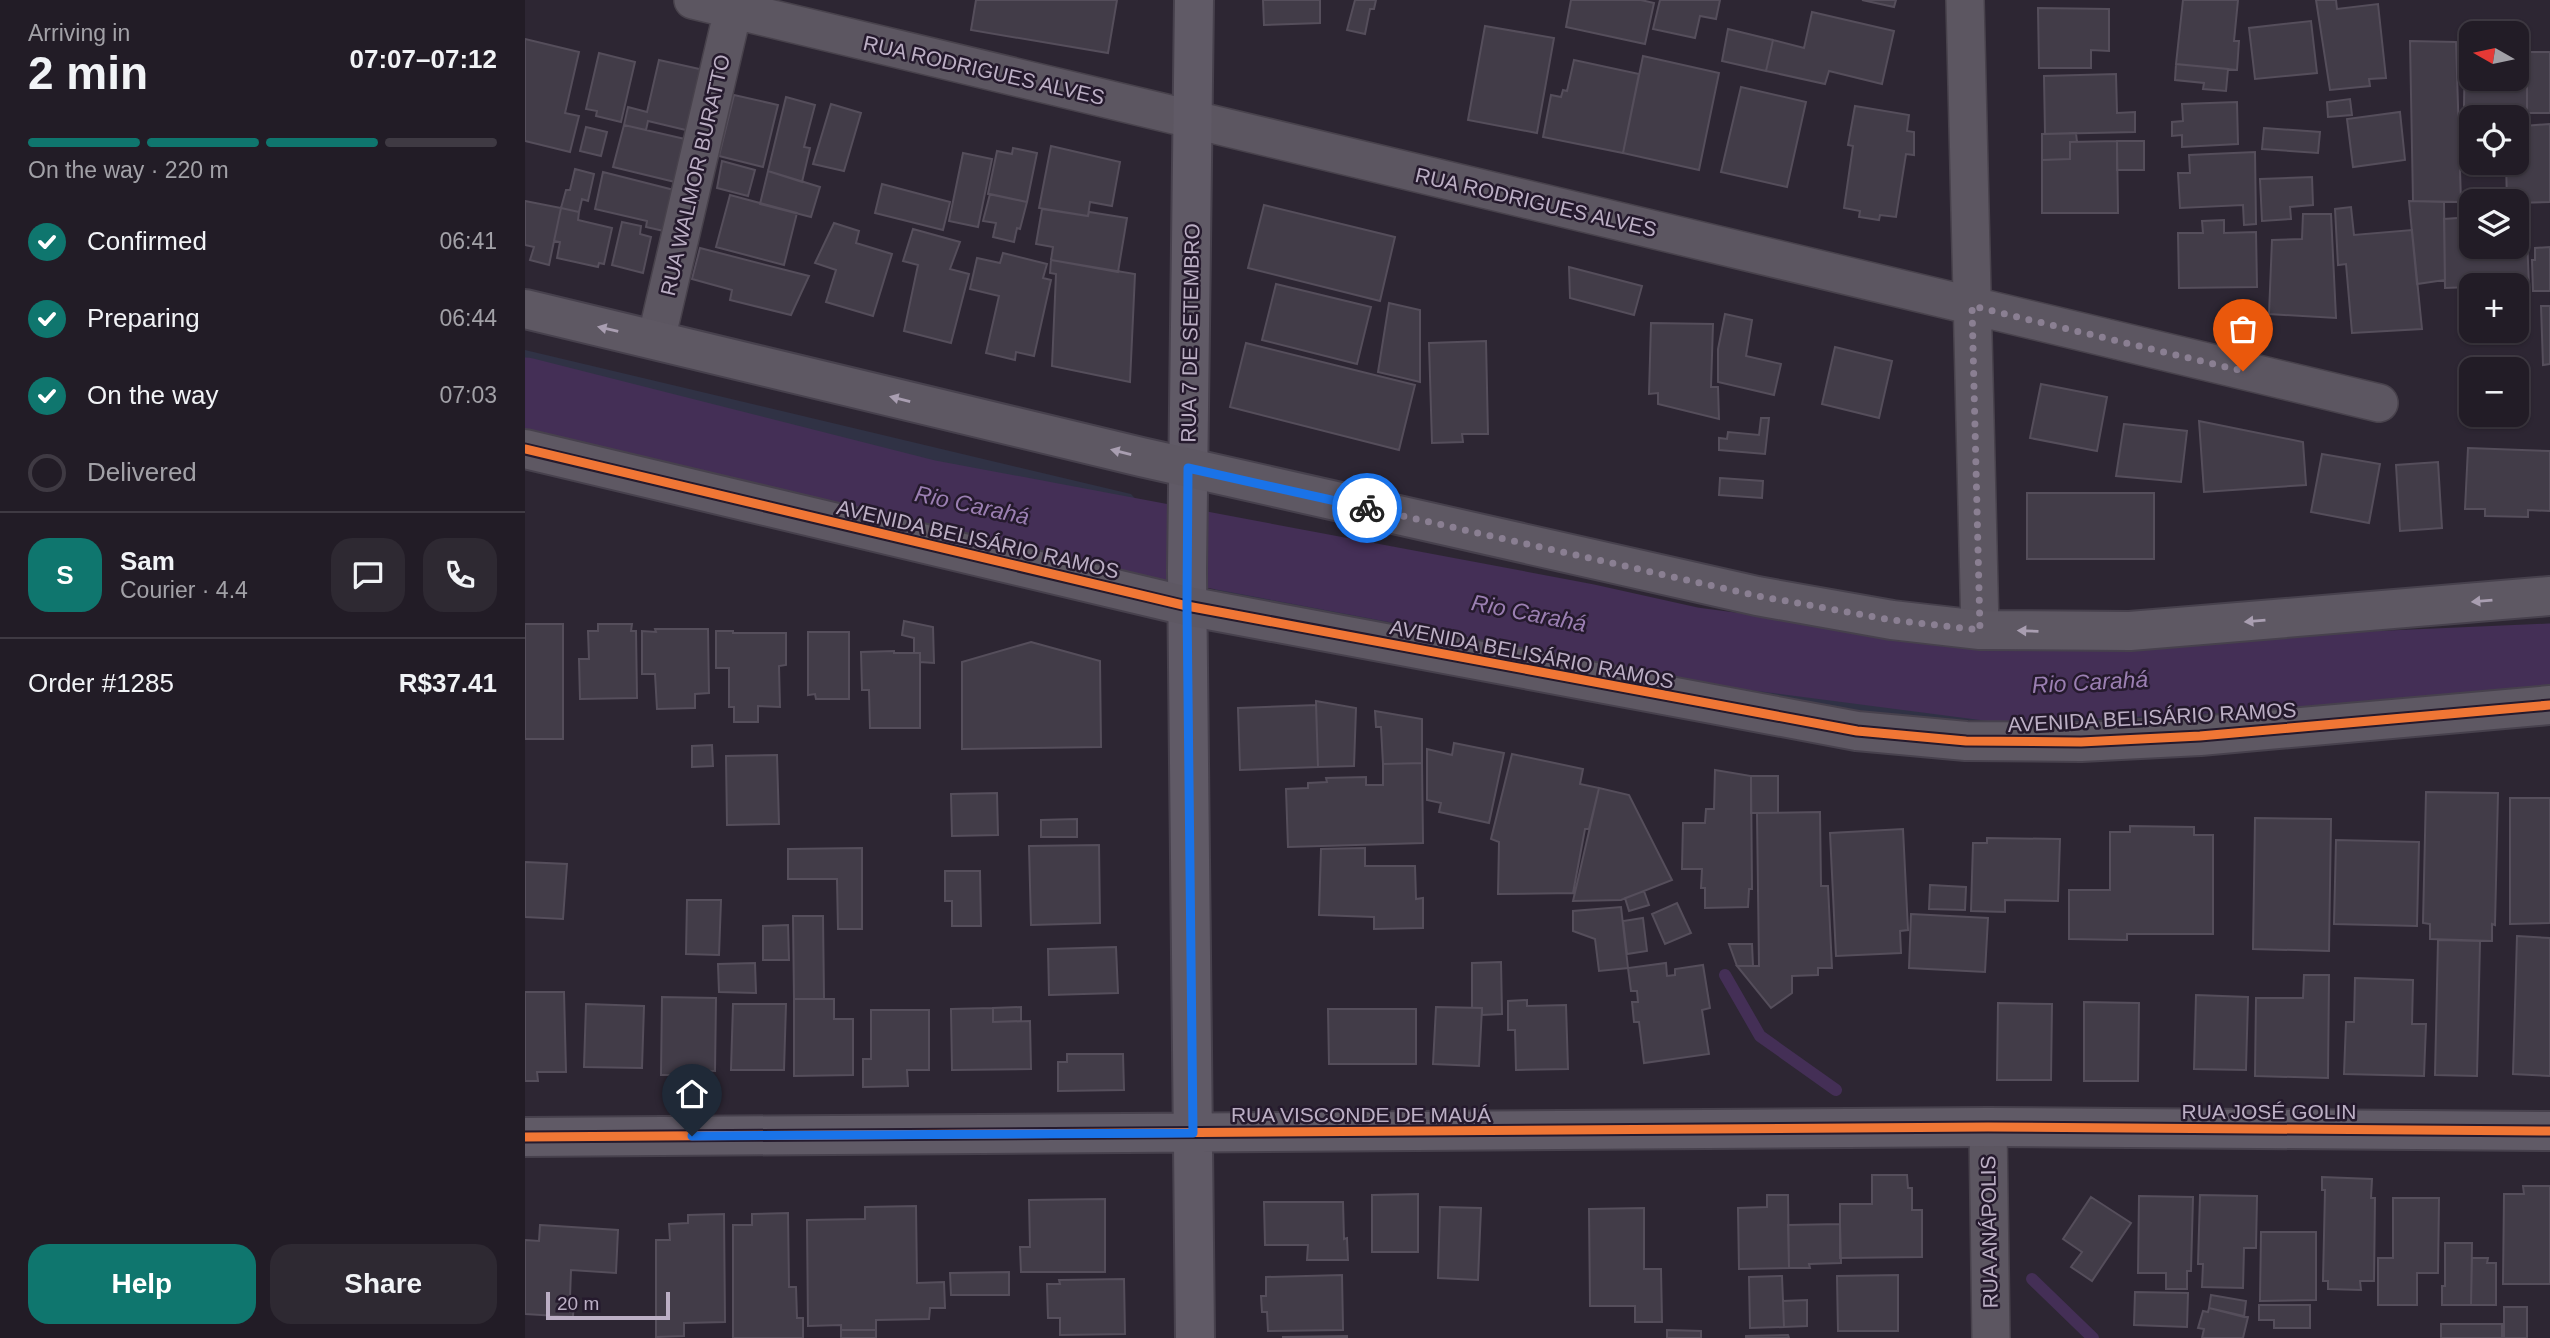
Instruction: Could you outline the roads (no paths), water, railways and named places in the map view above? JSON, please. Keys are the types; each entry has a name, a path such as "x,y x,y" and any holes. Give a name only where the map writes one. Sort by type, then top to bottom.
{"main road":[{"path":"525,309 1188,468 1758,596 1892,620 1980,630 2130,631 2550,596"},
{"name":"AVENIDA BELISÁRIO RAMOS","path":"525,449 1857,731 1966,741 2081,742 2200,736 2550,705"}],"street":[{"name":"RUA RODRIGUES ALVES","path":"693,0 2379,403"},
{"name":"RUA 7 DE SETEMBRO","path":"1193,0 1187,589 1195,1338"},
{"path":"1965,0 1980,630"},
{"name":"RUA WALMOR BURATTO","path":"656,340 733,10"},
{"name":"RUA VISCONDE DE MAUÁ","path":"525,1137 1988,1127"},
{"name":"RUA JOSÉ GOLIN","path":"1988,1127 2550,1131"},
{"name":"RUA ANÁPOLIS","path":"1988,1127 1991,1338"}],"waterway":[{"name":"Rio Carahá","path":"525,395 927,497 1586,621 1694,645 2002,685 2550,661"},
{"path":"1585,652 1586,621"},
{"path":"1725,975 1760,1036 1836,1090"},
{"path":"2032,1279 2093,1338"}]}
